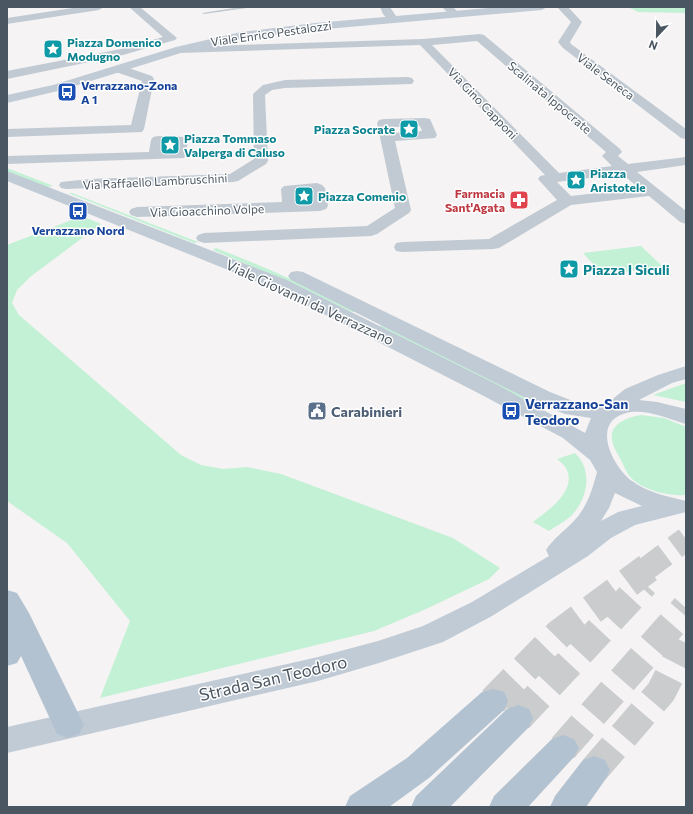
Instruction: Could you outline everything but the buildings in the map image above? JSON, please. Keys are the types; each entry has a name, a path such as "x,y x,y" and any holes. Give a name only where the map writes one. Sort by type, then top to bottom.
{"main road":[{"name":"Viale Enrico Pestalozzi","path":"7,99 61,87 179,50 238,36 451,10 542,7"},
{"name":"Viale Giovanni da Verrazzano","path":"7,161 266,262 338,295 542,397 573,409 611,411 636,406 658,408 686,417"},
{"name":"Viale Giovanni da Verrazzano","path":"7,176 280,284 571,433 604,463 622,486 639,497 658,503 682,507"},
{"path":"604,463 596,443 596,433 601,420 633,394 665,379 686,372"},
{"name":"Strada San Teodoro","path":"527,582 584,526 594,513 600,501 604,463"},
{"name":"Strada San Teodoro","path":"7,740 318,669 380,652 433,634 482,609 579,550 602,532 627,518 682,507"},
{"path":"11,606 68,725"},
{"path":"7,655 12,638 11,606"},
{"path":"362,807 506,710 428,807"},
{"path":"506,807 563,748"},
{"path":"567,807 594,770"}],"street":[{"path":"7,21 99,7"},
{"path":"7,75 105,56 171,38 134,7"},
{"path":"384,7 388,14 393,18"},
{"name":"Viale Seneca","path":"562,7 577,22 564,42 567,46 686,135"},
{"name":"Scalinata Ippocrate","path":"423,42 480,37 615,152 609,156 624,169"},
{"path":"179,50 423,42"},
{"name":"Via Gino Capponi","path":"423,42 556,178"},
{"path":"7,133 137,129 148,79 120,69"},
{"name":"Via Raffaello Lambruschini","path":"66,185 232,178 261,161 260,94 263,89 269,86 285,84 408,81"},
{"path":"204,238 371,231 403,210 387,140"},
{"path":"7,161 150,155"},
{"path":"568,201 545,179 686,161"},
{"path":"624,169 686,219"},
{"path":"402,247 493,244 568,201 652,191"},
{"name":"Via Gioacchino Volpe","path":"137,212 284,207"}],"lane":[{"path":"204,13 252,7"}],"green space":[{"path":"628,7 686,7 686,13 638,12"},
{"path":"7,168 53,186 47,187 7,171"},
{"path":"68,193 72,193 198,242 194,243"},
{"path":"82,216 101,224 30,277 17,290 12,303 19,315 181,455 201,465 223,469 247,467 281,474 453,538 500,568 489,579 426,609 374,631 100,698 130,621 67,543 7,501 7,245"},
{"path":"641,246 663,267 603,275 583,253"},
{"path":"216,248 288,278 357,312 352,312 282,279 213,250"},
{"path":"381,325 532,397 527,401 381,327"},
{"path":"686,383 686,402 653,395"},
{"path":"641,415 664,418 686,427 686,495 673,495 653,491 633,480 627,472 613,445 612,434 613,430 620,422"},
{"path":"575,453 581,460 586,476 585,492 582,501 572,515 549,531 533,522 553,506 565,492 569,476 566,468 557,459"}],"tunnel":[{"path":"646,569 686,539"},
{"path":"493,701 559,634 648,568"},
{"path":"518,718 644,583"},
{"path":"563,748 686,608"},
{"path":"594,770 661,692 686,643"}],"place":[{"name":"Piazza Domenico Modugno","path":"53,49"},
{"name":"Verrazzano-Zona A 1","path":"67,92"},
{"name":"Piazza Socrate","path":"409,129"},
{"name":"Piazza Tommaso Valperga di Caluso","path":"170,145"},
{"name":"Piazza Aristotele","path":"576,180"},
{"name":"Piazza Comenio","path":"304,196"},
{"name":"Farmacia Sant'Agata","path":"519,200"},
{"name":"Verrazzano Nord","path":"78,211"},
{"name":"Piazza I Siculi","path":"569,269"},
{"name":"Carabinieri","path":"317,411"},
{"name":"Verrazzano-San Teodoro","path":"511,411"}]}
